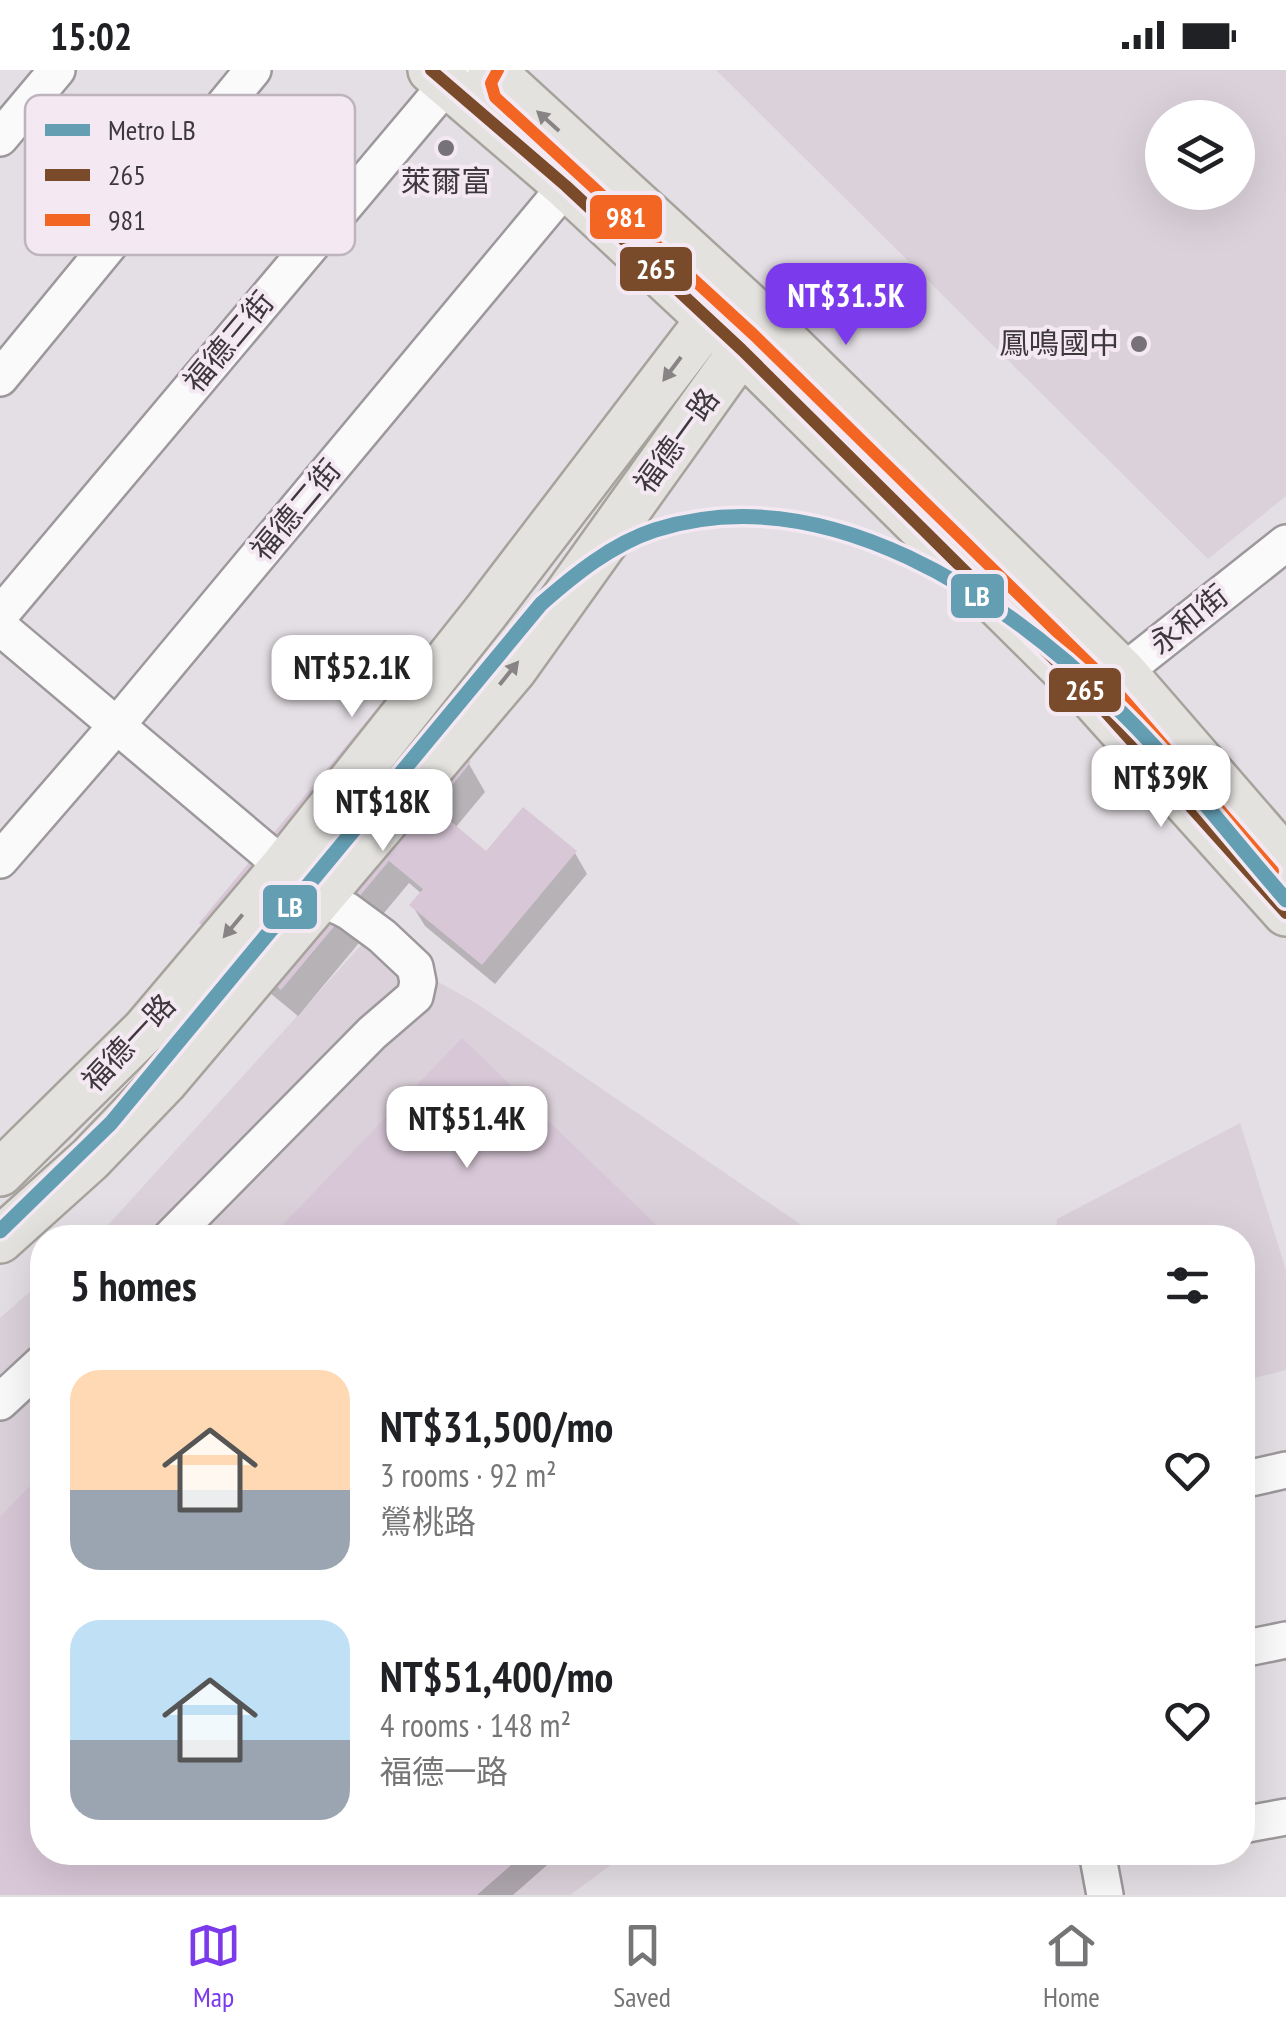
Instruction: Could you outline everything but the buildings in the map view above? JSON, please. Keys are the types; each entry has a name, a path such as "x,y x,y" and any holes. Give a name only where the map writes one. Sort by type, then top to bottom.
{"main road":[{"path":"477,80 754,336 1286,860"},
{"name":"福德一路","path":"0,1173 145,1030 284,866 485,613 720,305"},
{"name":"福德一路","path":"0,1240 90,1159 164,1082 514,668 754,336"},
{"path":"1108,685 1286,912"}],"street":[{"path":"36,95 57,70"},
{"path":"233,95 254,70"},
{"name":"福德三街","path":"355,217 477,80"},
{"path":"0,138 25,108"},
{"name":"福德二街","path":"0,860 578,172"},
{"path":"0,378 101,255"},
{"name":"福德三街","path":"0,615 321,255"},
{"name":"永和街","path":"1108,685 1286,542"},
{"path":"0,627 320,897 348,911 382,936 416,968 415,996 372,1034 183,1225"},
{"path":"0,1402 30,1374"},
{"path":"1255,1477 1286,1470"},
{"path":"1255,1647 1286,1640"},
{"path":"1255,1823 1286,1818"},
{"path":"1099,1865 1104,1895"}],"shaded area":[{"name":"鳳鳴國中","path":"716,70 1286,70 1286,496 1208,559"},
{"path":"365,941 476,1003 801,1225 108,1225"},
{"path":"1240,1123 1286,1270 1286,1370 1255,1378 1255,1225 1057,1225 1057,1219"},
{"path":"30,1292 30,1865 611,1865 570,1895 0,1895 0,1318"}],"metro line":[{"name":"LB","path":"0,1231 111,1123 541,604 609,552 655,530 719,518 784,519 847,533 908,557 967,589 1023,627 1121,712 1185,780 1286,900"}],"transit line":[{"name":"265","path":"431,70 566,186 742,350 1092,697 1286,913"},
{"name":"981","path":"498,70 491,83 495,97 754,335 1111,685 1273,871"}],"place":[{"name":"萊爾富","path":"446,148"},
{"name":"鳳鳴國中","path":"1139,344"}]}
